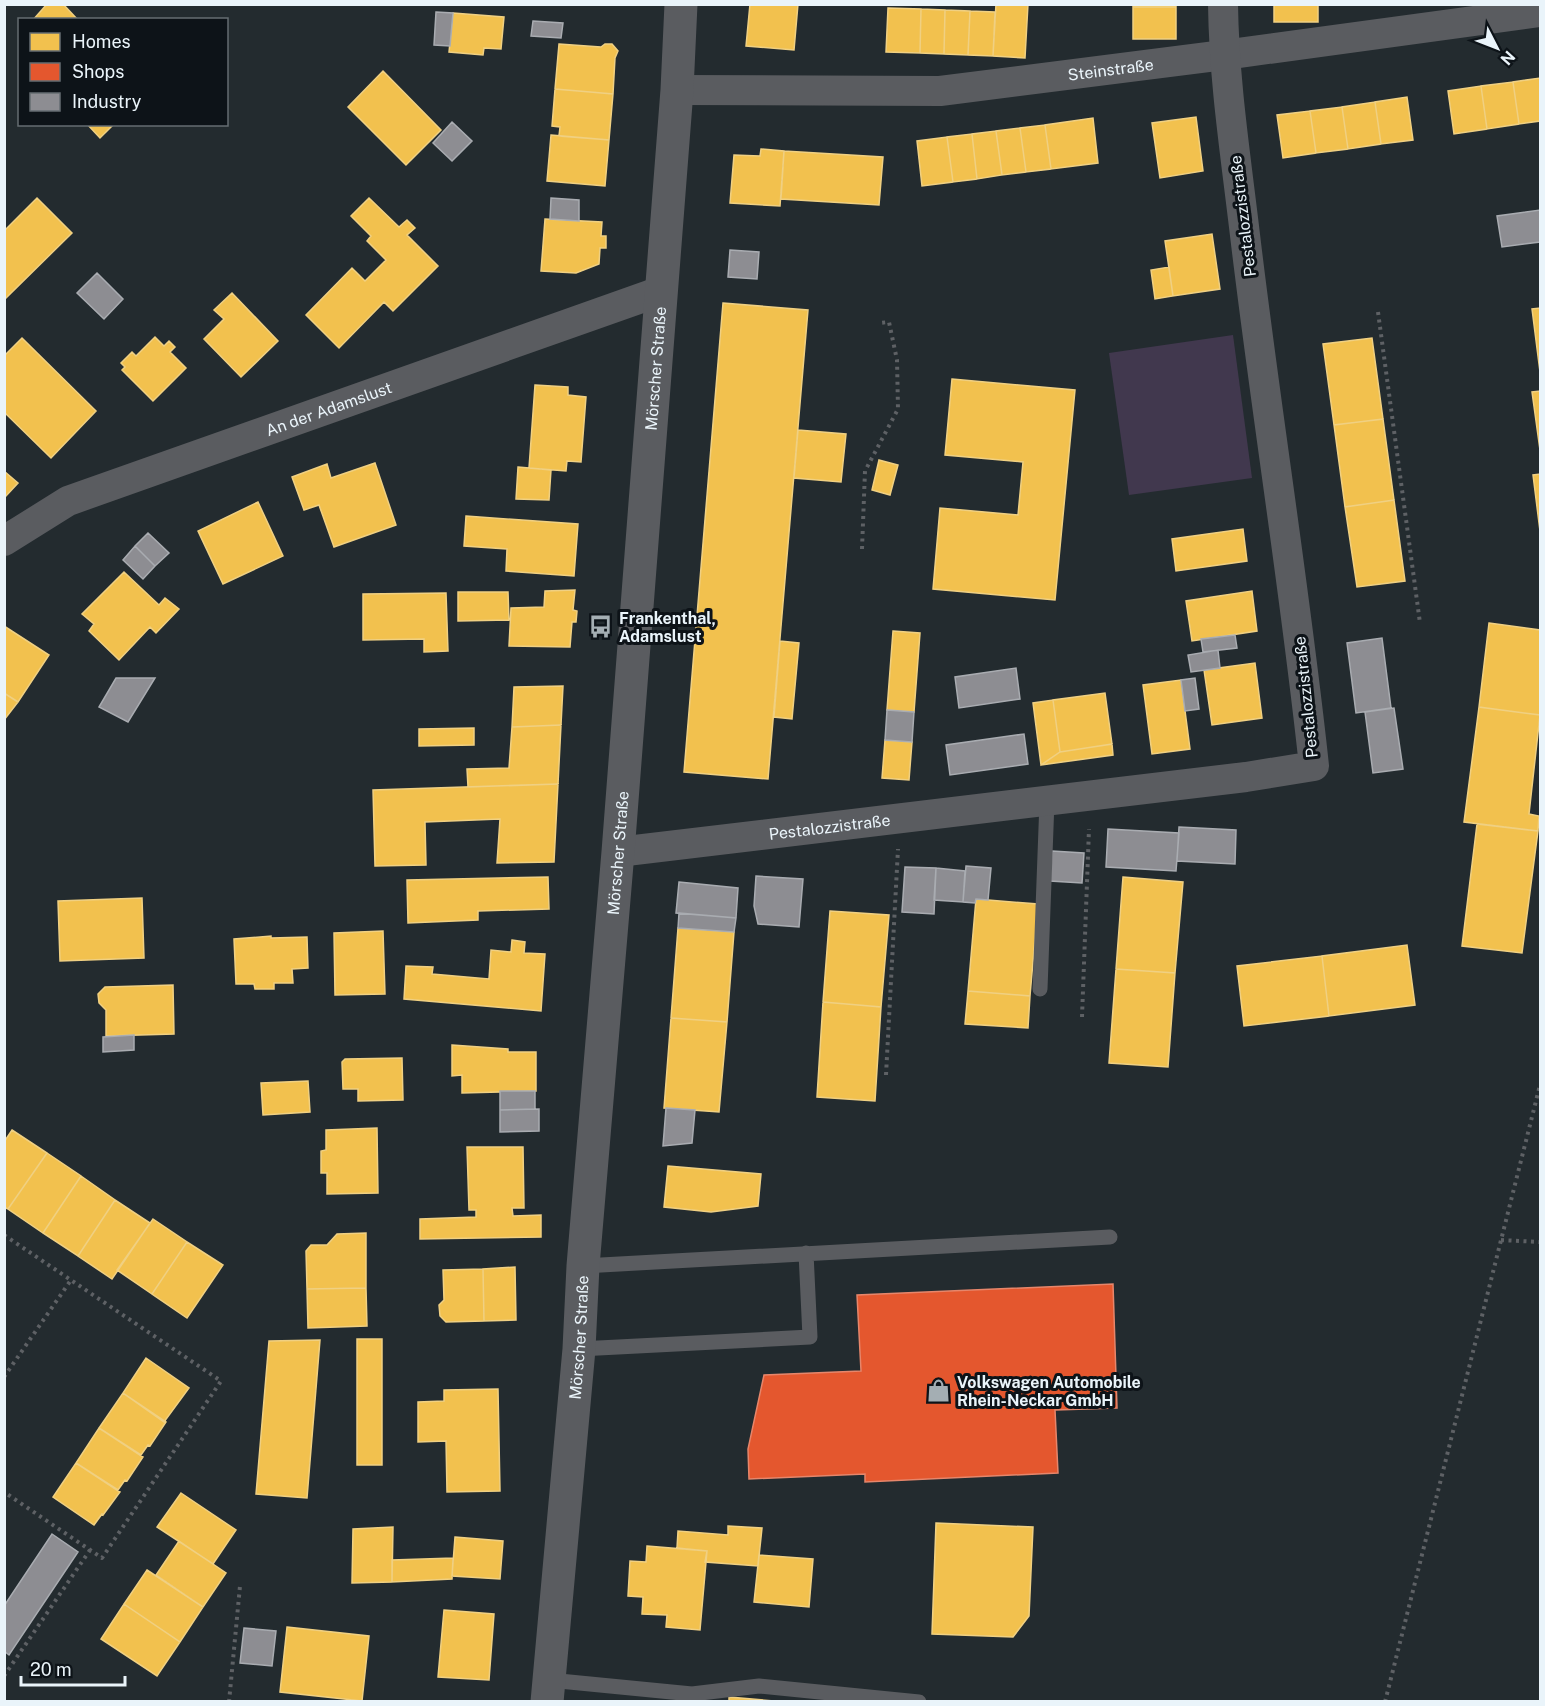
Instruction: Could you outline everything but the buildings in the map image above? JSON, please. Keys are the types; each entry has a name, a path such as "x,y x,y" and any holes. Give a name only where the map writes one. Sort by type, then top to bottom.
{"street":[{"name":"Mörscher Straße","path":"548,1691 579,1349 583,1266 618,852 677,90 681,4"},
{"name":"Pestalozzistraße","path":"618,852 1246,777 1314,766 1300,640 1256,329 1224,55 1223,4"},
{"name":"Steinstraße","path":"677,90 940,91 1540,12"},
{"name":"An der Adamslust","path":"4,541 68,501 661,291"}],"lane":[{"path":"1040,989 1047,801"},
{"path":"583,1266 1110,1237"},
{"path":"579,1349 810,1337 806,1253"},
{"path":"548,1691 691,1697 759,1686 920,1701"}],"path":[{"path":"1378,312 1420,623"},
{"path":"862,549 865,471 898,409 897,360 889,322 879,323"},
{"path":"1082,1017 1090,796"},
{"path":"886,1075 899,819"},
{"path":"1385,1701 1540,1085"},
{"path":"4,1235 221,1381 102,1558 4,1492"},
{"path":"1502,1240 1540,1242"},
{"path":"4,1377 71,1280"},
{"path":"4,1676 90,1550"},
{"path":"229,1701 240,1586"}],"shaded area":[{"path":"1233,335 1252,478 1129,495 1109,353"}],"place":[{"name":"Frankenthal, Adamslust","path":"601,627"},
{"name":"Volkswagen Automobile Rhein-Neckar GmbH","path":"939,1391"}]}
